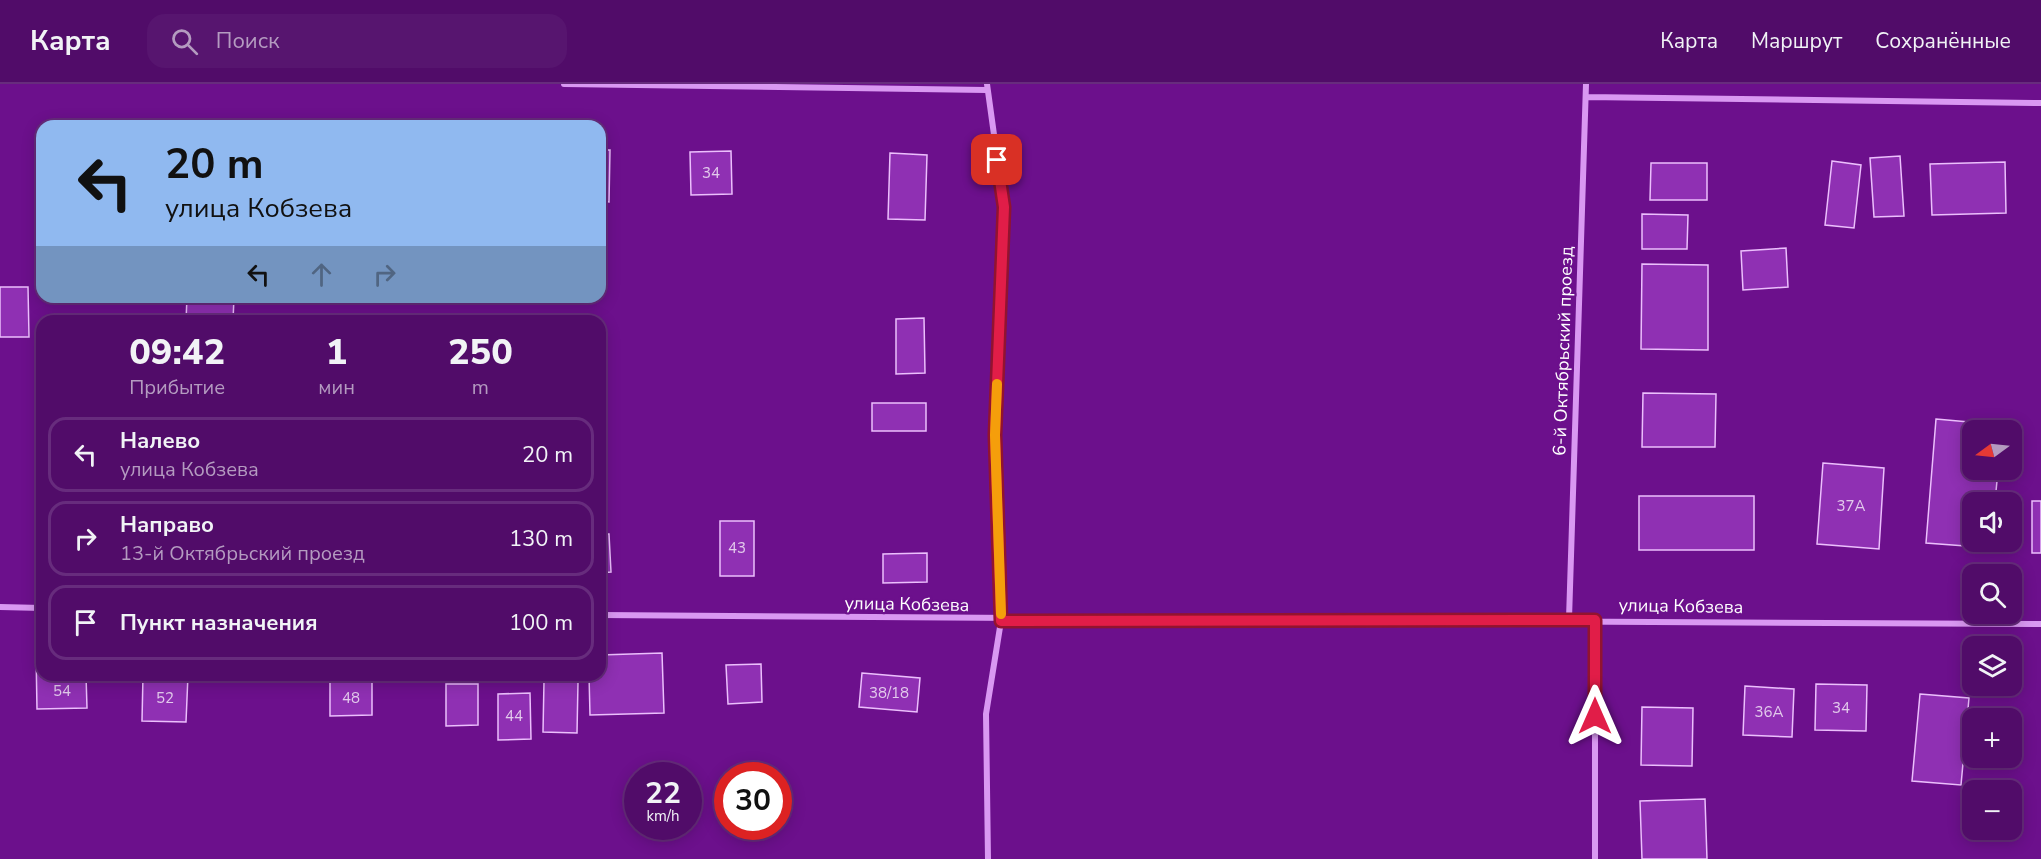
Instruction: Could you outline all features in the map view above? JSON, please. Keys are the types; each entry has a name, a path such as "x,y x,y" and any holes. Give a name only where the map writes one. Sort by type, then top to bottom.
{"street":[{"path":"564,84 986,87 1004,207 995,435 1001,621 986,714 988,859"},
{"name":"6-й Октябрьский проезд","path":"1569,619 1586,84"},
{"path":"1586,97 2041,103"},
{"path":"0,607 36,608"},
{"name":"улица Кобзева","path":"606,615 1001,621 1569,619 2041,624"},
{"path":"1595,620 1595,859"}],"building":[{"path":"606,150 610,150 609,202 606,202"},
{"path":"731,151 732,194 691,195 690,152"},
{"path":"890,153 927,155 925,220 888,219"},
{"path":"1900,156 1904,216 1874,217 1870,158"},
{"path":"1832,161 1861,165 1854,228 1825,225"},
{"path":"2005,162 2006,213 1932,215 1930,164"},
{"path":"1651,163 1707,163 1707,200 1650,200"},
{"path":"1642,214 1688,215 1687,249 1642,249"},
{"path":"1786,248 1788,287 1743,290 1741,251"},
{"path":"1642,264 1708,265 1708,350 1641,349"},
{"path":"0,287 28,287 29,337 0,337"},
{"path":"187,303 234,303 233,315 186,315"},
{"path":"924,318 925,373 896,374 896,319"},
{"path":"1643,393 1716,394 1715,447 1642,447"},
{"path":"872,403 926,403 926,431 872,431"},
{"path":"1936,419 1962,421 1962,480 1997,480 1996,492 1962,492 1962,546 1926,543"},
{"path":"1823,463 1884,468 1879,549 1817,544"},
{"path":"1639,496 1754,496 1754,550 1639,550"},
{"path":"2032,501 2041,501 2041,553 2032,553"},
{"path":"720,521 754,521 754,576 720,576"},
{"path":"606,534 609,534 611,572 606,572"},
{"path":"927,553 927,582 883,583 883,554"},
{"path":"662,653 664,713 590,715 589,681 606,681 606,655"},
{"path":"761,664 762,702 728,704 726,665"},
{"path":"862,673 920,678 917,712 859,707"},
{"path":"36,681 86,681 87,708 37,709"},
{"path":"143,681 188,681 186,722 142,721"},
{"path":"330,681 372,681 372,715 330,716"},
{"path":"544,681 578,682 577,733 543,732"},
{"path":"446,684 478,684 478,725 446,726"},
{"path":"1816,684 1867,685 1866,731 1815,730"},
{"path":"1745,686 1794,689 1792,737 1743,735"},
{"path":"530,693 531,739 498,740 498,694"},
{"path":"1920,694 1969,698 1968,708 1962,708 1961,785 1912,781"},
{"path":"1642,707 1693,708 1692,766 1641,765"},
{"path":"1705,799 1707,859 1642,859 1640,801"}],"slow traffic":[{"path":"997,384 995,435 1001,614"}],"route":[{"path":"997,160 1004,207 995,435 1001,621 1595,620 1595,716"}]}
